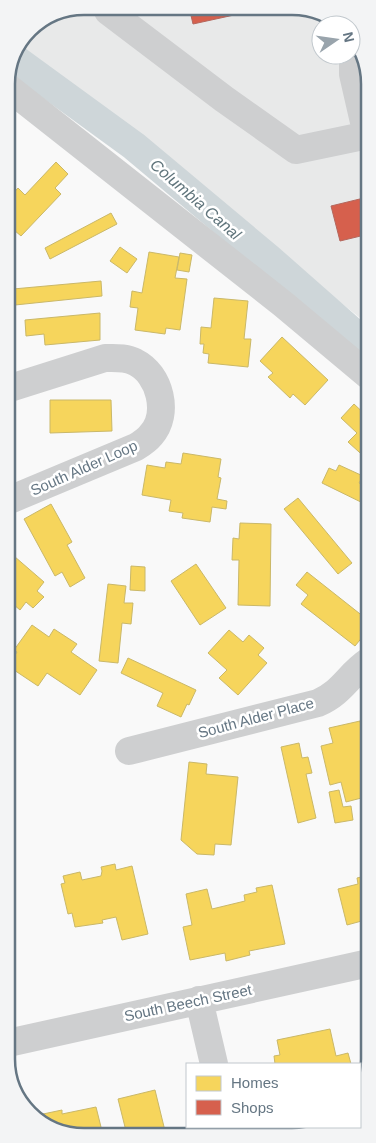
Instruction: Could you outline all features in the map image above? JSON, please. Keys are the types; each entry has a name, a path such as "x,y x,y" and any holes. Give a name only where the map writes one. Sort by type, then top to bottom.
{"street":[{"path":"119,15 201,82 296,150 361,136"},
{"path":"353,65 353,74 361,107"},
{"path":"15,93 284,304 361,369"},
{"name":"South Alder Loop","path":"15,386 105,358 120,358 134,361 148,370 157,387 161,408 160,421 151,435 136,447 15,498"},
{"name":"South Alder Place","path":"129,751 318,703 337,693 361,667"},
{"name":"South Beech Street","path":"15,1041 361,966"},
{"path":"199,1000 214,1063"}],"shaded area":[{"path":"75,16 305,16 311,18 311,65 358,65 361,84 361,319 24,51 29,42 50,24"}],"building: Homes":[{"path":"56,162 68,174 55,188 61,194 21,236 15,231 15,191 18,188 25,195"},
{"path":"111,213 117,224 50,259 45,248"},
{"path":"120,247 137,259 127,273 110,261"},
{"path":"149,252 179,257 175,278 187,279 180,330 166,328 165,334 135,330 138,308 130,307 132,291 142,293"},
{"path":"180,253 192,255 189,272 177,270"},
{"path":"101,281 102,296 15,305 15,289"},
{"path":"214,298 248,301 244,339 251,339 248,367 208,363 209,354 203,353 204,344 200,344 201,327 211,328"},
{"path":"100,313 100,340 45,345 44,334 26,336 25,320"},
{"path":"282,337 328,380 305,405 293,394 290,398 268,377 273,373 260,361"},
{"path":"50,400 111,400 112,431 50,433"},
{"path":"354,404 361,411 361,454 348,442 357,433 341,418"},
{"path":"183,453 221,459 218,477 221,478 217,499 227,501 226,509 212,507 210,522 182,518 183,513 169,511 171,500 142,495 147,465 165,468 166,462 181,464"},
{"path":"339,465 361,475 359,483 361,484 361,502 322,483 329,468 336,471"},
{"path":"298,498 352,563 338,574 284,509"},
{"path":"51,504 72,542 67,545 85,578 70,587 62,572 55,576 24,519"},
{"path":"240,523 271,524 270,606 238,605 239,560 232,560 233,538 239,539"},
{"path":"15,557 44,582 37,591 44,597 33,608 26,602 20,610 15,606"},
{"path":"196,564 226,608 200,625 171,581"},
{"path":"131,566 145,567 145,591 130,590"},
{"path":"307,572 361,615 361,639 355,646 301,604 308,595 296,585"},
{"path":"108,584 126,586 124,603 133,603 131,624 122,623 118,663 99,661"},
{"path":"32,625 49,637 54,629 77,644 71,652 97,670 80,695 47,673 38,686 15,671 15,655 17,652 15,649"},
{"path":"229,630 243,642 249,635 264,648 258,655 267,663 238,695 219,678 227,670 208,653"},
{"path":"128,658 196,690 181,717 157,706 163,693 121,673"},
{"path":"360,721 361,798 346,802 341,782 330,785 321,746 333,743 329,728"},
{"path":"299,743 302,758 308,757 312,773 306,774 316,818 298,823 281,747"},
{"path":"189,762 207,764 206,774 238,777 231,845 215,844 214,855 197,854 181,840"},
{"path":"339,790 343,807 351,806 353,820 335,823 329,792"},
{"path":"115,864 116,870 132,866 148,934 122,940 116,917 102,920 103,923 75,927 72,913 68,914 61,884 65,883 63,876 80,872 82,880 101,876 101,867"},
{"path":"361,877 361,921 347,925 338,889 358,884 357,878"},
{"path":"272,885 285,944 249,951 250,955 226,961 225,953 190,960 183,927 192,925 186,894 207,889 212,909 245,901 244,895 257,892 256,888"},
{"path":"330,1029 336,1056 348,1053 351,1063 275,1063 274,1056 280,1055 277,1040"},
{"path":"155,1090 164,1128 125,1128 118,1099"},
{"path":"96,1107 101,1128 71,1127 54,1121 43,1114 62,1110 62,1114"}],"building: Shops":[{"path":"191,15 234,15 193,24"},
{"path":"361,199 361,236 340,241 331,206"}],"waterway":[{"name":"Columbia Canal","path":"19,62 134,146 269,259 361,340"}]}
